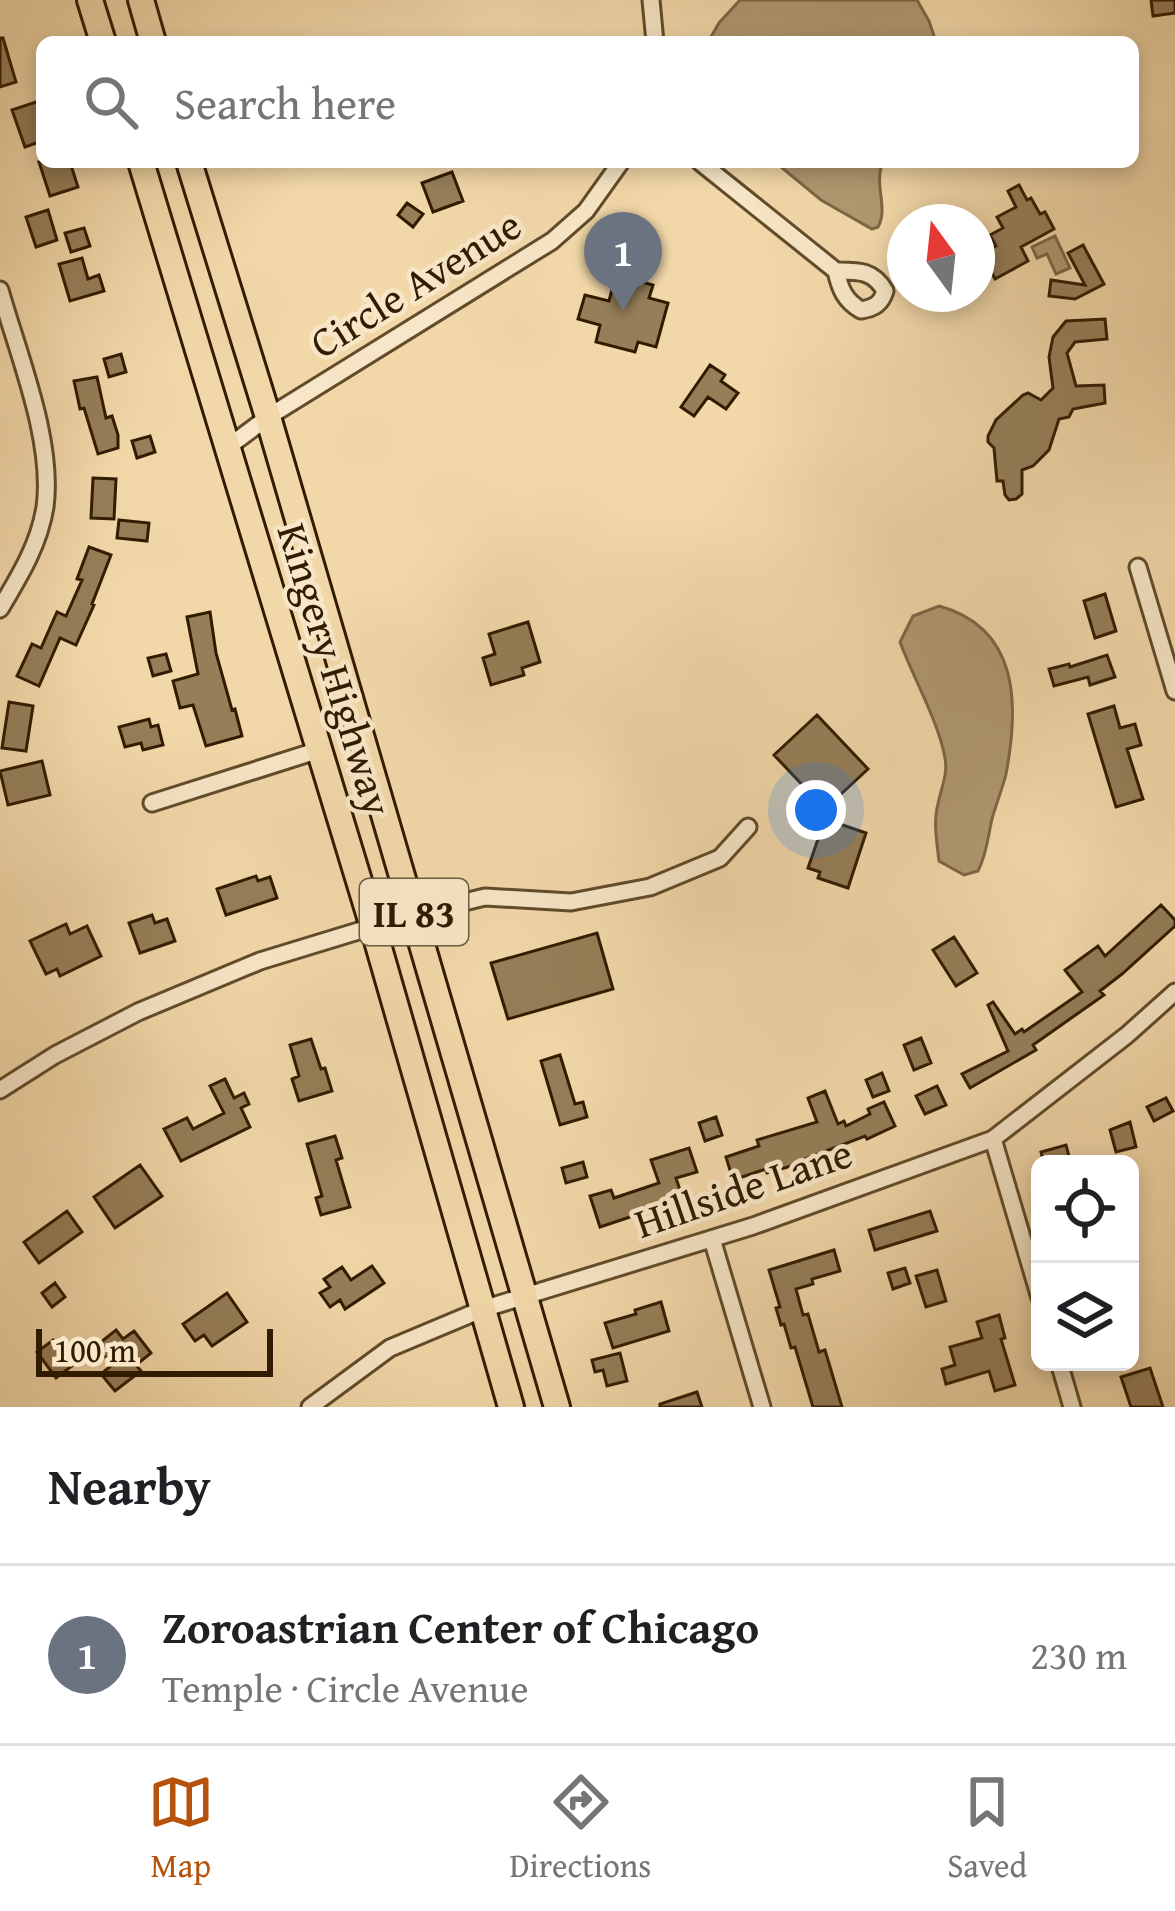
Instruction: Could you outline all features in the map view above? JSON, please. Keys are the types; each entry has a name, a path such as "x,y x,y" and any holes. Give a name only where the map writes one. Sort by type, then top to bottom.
{"main road":[{"path":"90,0 102,36"},
{"path":"141,0 151,36"},
{"name":"Kingery Highway","path":"143,168 373,927 511,1407"},
{"name":"Kingery Highway","path":"191,168 268,417 556,1407"}],"street":[{"path":"650,0 654,36"},
{"name":"Circle Avenue","path":"229,447 268,417 552,241 598,198 617,168"},
{"path":"707,168 836,271"},
{"path":"0,290 7,342 41,432 46,488 39,531 25,568 0,609"},
{"path":"1138,567 1175,692"},
{"path":"152,803 319,750"},
{"path":"0,1090 55,1055 159,1002 242,968 484,897 571,902 650,887 720,858 748,827"},
{"name":"Hillside Lane","path":"310,1407 390,1348 483,1310 795,1212 993,1139 1175,992"},
{"path":"993,1139 1031,1268"},
{"path":"712,1239 762,1407"},
{"path":"1062,1371 1072,1407"}],"shaded area":[{"path":"740,0 917,0 934,36 711,36"},
{"path":"782,168 882,168 878,227 872,229 821,200"},
{"path":"1055,236 1070,268 1056,274 1047,254 1037,258 1032,247"},
{"path":"939,606 966,617 985,632 999,651 1012,697 1006,774 978,871 964,875 939,861 936,818 945,758 900,642 913,616"}],"building":[{"path":"1151,0 1175,0 1175,13 1153,16"},
{"path":"0,38 16,82 0,87"},
{"path":"36,102 36,143 25,147 12,110"},
{"path":"41,168 72,168 78,187 50,196"},
{"path":"452,172 463,201 433,212 422,183"},
{"path":"1019,185 1054,229 1021,247 1028,261 995,279 995,232 1003,228 997,217 1016,207 1008,191"},
{"path":"407,203 423,214 413,227 398,215"},
{"path":"48,210 57,240 36,247 26,217"},
{"path":"84,228 90,246 71,252 65,233"},
{"path":"1083,245 1104,284 1075,299 1049,296 1051,280 1085,285 1068,253"},
{"path":"82,258 88,279 99,275 104,291 70,301 59,264"},
{"path":"616,275 653,285 649,298 668,303 656,347 638,342 635,352 596,342 600,325 578,319 585,295 609,301"},
{"path":"1105,319 1107,339 1075,342 1067,353 1076,386 1104,385 1105,403 1073,409 1069,417 1059,419 1049,450 1022,470 1022,494 1009,500 1003,481 997,481 994,448 988,442 996,420 1023,395 1041,400 1053,388 1049,357 1053,337 1066,321"},
{"path":"121,354 126,372 109,377 104,359"},
{"path":"710,365 738,393 726,409 708,397 694,416 681,407"},
{"path":"97,377 106,418 112,416 118,435 118,448 98,454 74,381"},
{"path":"150,436 155,452 137,458 132,441"},
{"path":"93,478 116,479 114,519 91,518"},
{"path":"119,520 149,523 147,541 117,538"},
{"path":"89,547 111,555 76,645 60,638 39,686 17,676 32,644 41,648 57,612 66,616 82,580 77,579"},
{"path":"1105,594 1116,631 1095,638 1084,601"},
{"path":"210,612 216,653 242,736 206,746 193,705 180,708 173,681 198,674 187,617"},
{"path":"528,622 540,662 522,668 524,675 491,685 483,658 495,654 489,634"},
{"path":"166,654 171,671 153,676 148,658"},
{"path":"1107,655 1115,677 1090,685 1088,677 1054,686 1049,669"},
{"path":"9,702 33,706 26,751 2,748"},
{"path":"1114,706 1120,728 1135,724 1141,745 1127,749 1143,799 1116,807 1088,714"},
{"path":"817,715 868,769 825,809 774,755"},
{"path":"149,719 151,727 158,725 163,745 143,750 141,743 125,747 119,727"},
{"path":"42,761 50,795 8,805 0,771"},
{"path":"825,819 866,833 848,888 818,878 820,872 808,868"},
{"path":"256,876 258,881 270,877 277,898 226,915 217,889"},
{"path":"1161,905 1175,926 1100,991 1104,995 1033,1045 1036,1050 970,1088 962,1074 1008,1051 988,1005 993,1002 1015,1034 1024,1032 1082,992 1065,970 1098,946 1105,956"},
{"path":"152,915 155,923 167,919 175,941 140,953 129,923"},
{"path":"66,924 70,934 87,926 101,956 60,976 57,969 46,974 30,941"},
{"path":"597,933 613,989 508,1019 491,963"},
{"path":"954,937 977,973 956,986 933,950"},
{"path":"921,1038 931,1063 914,1070 904,1045"},
{"path":"311,1039 332,1091 299,1101 292,1079 299,1076 290,1045"},
{"path":"560,1055 575,1104 583,1102 587,1117 560,1125 541,1061"},
{"path":"882,1073 889,1091 873,1097 866,1080"},
{"path":"225,1079 234,1098 244,1093 249,1104 241,1108 250,1127 181,1161 164,1129 187,1118 193,1129 224,1113 210,1086"},
{"path":"937,1086 946,1105 925,1114 916,1096"},
{"path":"825,1091 838,1124 844,1121 846,1126 884,1102 895,1126 805,1162 733,1180 726,1157 759,1146 757,1140 817,1122 808,1098"},
{"path":"1166,1098 1173,1111 1154,1121 1147,1107"},
{"path":"716,1117 722,1135 705,1141 699,1123"},
{"path":"1130,1122 1136,1147 1116,1152 1110,1130"},
{"path":"335,1136 342,1158 336,1160 350,1207 321,1215 316,1198 322,1196 307,1144"},
{"path":"1066,1145 1069,1155 1042,1155"},
{"path":"689,1148 697,1172 676,1178 684,1202 600,1227 590,1196 611,1190 614,1198 659,1183 651,1160"},
{"path":"583,1162 587,1177 566,1183 562,1168"},
{"path":"140,1165 162,1196 115,1228 94,1197"},
{"path":"67,1211 82,1232 39,1263 24,1242"},
{"path":"930,1211 937,1231 875,1250 869,1230"},
{"path":"834,1250 840,1271 796,1289 819,1352 825,1350 842,1407 813,1407 795,1347 791,1348 781,1325 769,1270"},
{"path":"372,1266 384,1283 345,1309 340,1300 330,1307 320,1293 330,1287 324,1279 342,1267 351,1280"},
{"path":"905,1268 910,1283 893,1289 888,1273"},
{"path":"937,1270 946,1301 926,1307 916,1276"},
{"path":"55,1283 65,1297 52,1307 42,1293"},
{"path":"227,1293 247,1322 212,1346 204,1335 195,1341 183,1324"},
{"path":"661,1302 669,1331 613,1348 605,1323"},
{"path":"999,1315 1015,1385 995,1391 989,1371 946,1384 942,1369 955,1365 950,1347 982,1338 977,1322"},
{"path":"116,1330 123,1339 134,1331 151,1353 136,1365 141,1371 115,1391 101,1374 112,1365 96,1346"},
{"path":"53,1340 72,1366 56,1378 37,1352"},
{"path":"620,1353 627,1381 607,1386 603,1370 595,1372 592,1360"},
{"path":"1150,1368 1163,1407 1131,1407 1121,1377"},
{"path":"697,1392 702,1407 660,1407 660,1404"}],"place":[{"name":"Zoroastrian Center of Chicago","path":"623,311"}]}
